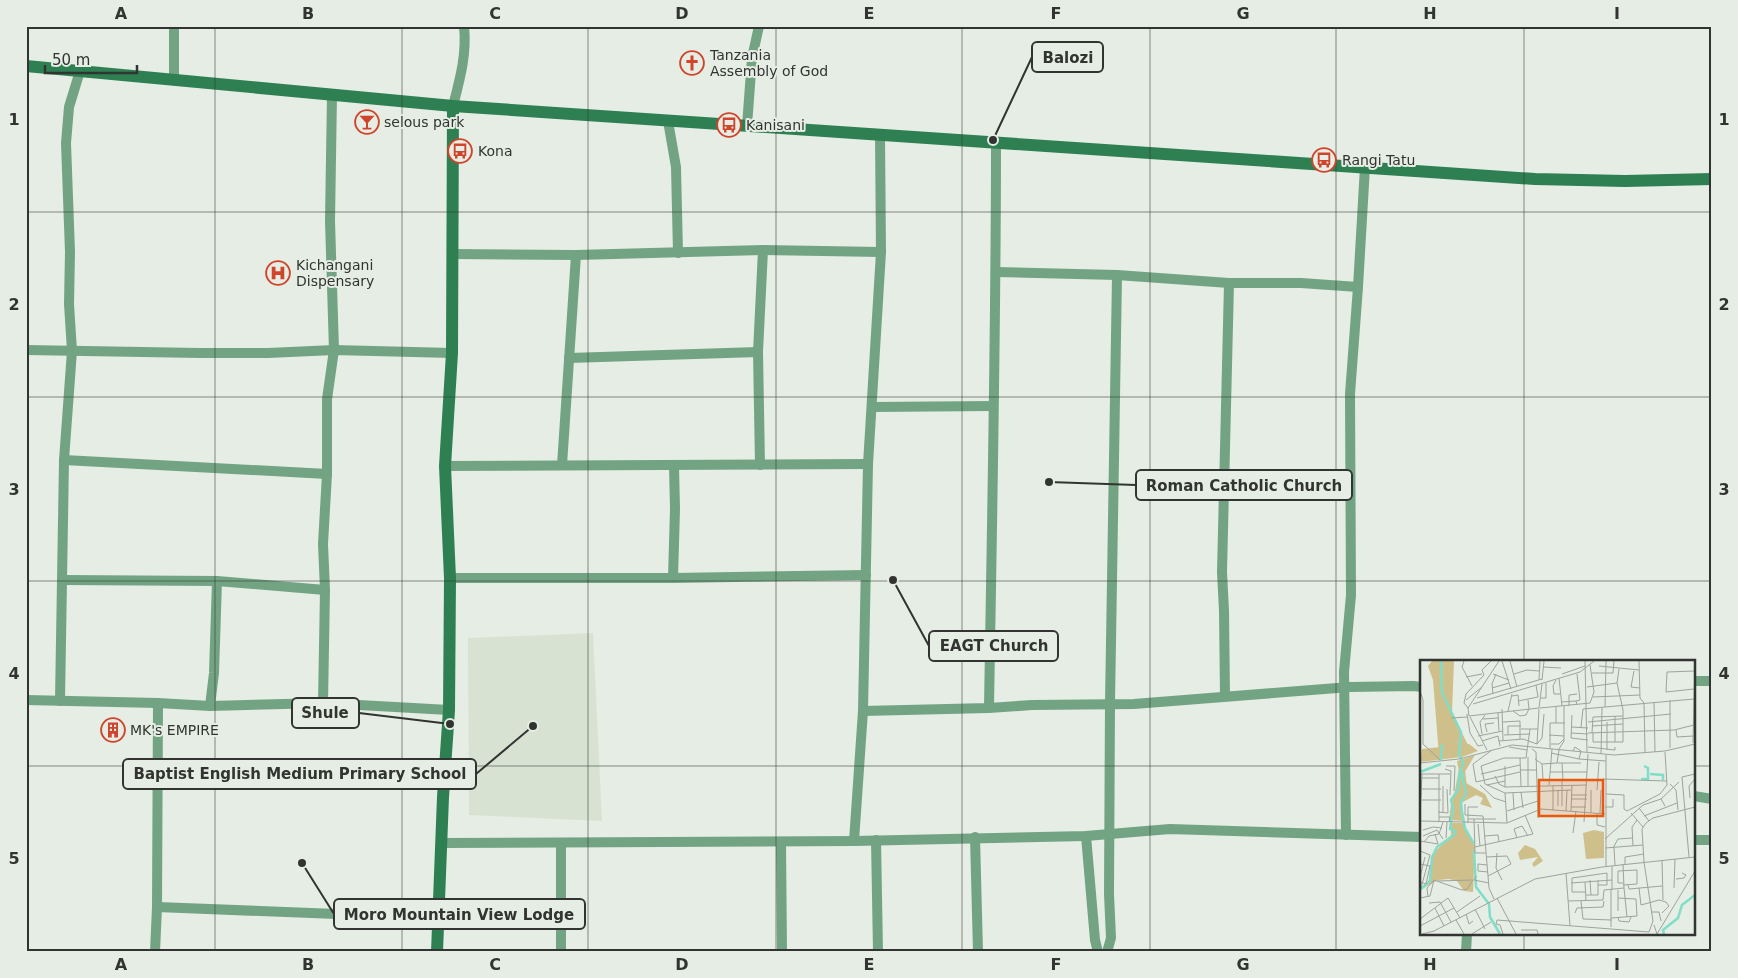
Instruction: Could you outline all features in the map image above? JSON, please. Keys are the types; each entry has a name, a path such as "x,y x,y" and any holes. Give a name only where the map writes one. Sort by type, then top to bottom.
{"street":[{"path":"174,26 174,79"},
{"path":"437,952 449,710 450,578 445,466 452,353 453,106 465,58 464,26"},
{"path":"747,126 752,58 759,26"},
{"path":"26,66 453,106 880,136 1536,179 1625,181 1712,179"},
{"path":"60,701 64,460 72,351 69,304 70,252 66,143 69,107 80,72"},
{"path":"323,703 325,590 323,544 327,474 327,399 334,350 330,221 332,95"},
{"path":"668,121 676,167 678,253"},
{"path":"854,842 863,711 868,464 881,252 880,136"},
{"path":"989,708 994,488 996,143"},
{"path":"1346,835 1344,672 1352,595 1350,394 1365,167"},
{"path":"453,254 576,255 763,250 881,252"},
{"path":"760,465 758,352 763,250"},
{"path":"562,465 576,255"},
{"path":"996,272 1117,275 1229,283 1301,283 1358,287"},
{"path":"1107,952 1111,938 1109,835 1110,703 1117,275"},
{"path":"1225,696 1222,572 1229,283"},
{"path":"26,350 249,353 334,350 452,353"},
{"path":"569,358 758,352"},
{"path":"872,407 993,406"},
{"path":"64,460 327,474"},
{"path":"445,466 868,464"},
{"path":"673,578 674,466"},
{"path":"450,578 673,578 866,575"},
{"path":"63,580 217,581 325,590"},
{"path":"210,706 214,673 217,581"},
{"path":"1696,682 1712,681"},
{"path":"863,711 1032,705 1134,704 1378,686 1420,687"},
{"path":"26,700 210,706 323,703 449,710"},
{"path":"155,952 158,703"},
{"path":"1696,796 1712,799"},
{"path":"442,843 854,842 975,837 1086,836 1170,829 1420,837"},
{"path":"1086,836 1094,940 1098,952"},
{"path":"975,837 978,952"},
{"path":"876,840 878,952"},
{"path":"1696,840 1712,840"},
{"path":"781,843 782,952"},
{"path":"561,844 561,952"},
{"path":"157,907 438,918"},
{"path":"1466,952 1467,936"}],"shaded area":[{"path":"593,633 602,821 469,815 468,638"}],"place":[{"name":"Tanzania Assembly of God","path":"692,63"},
{"name":"selous park","path":"367,122"},
{"name":"Kanisani","path":"729,125"},
{"name":"Balozi","path":"993,140"},
{"name":"Kona","path":"460,151"},
{"name":"Rangi Tatu","path":"1324,160"},
{"name":"Kichangani Dispensary","path":"278,273"},
{"name":"Roman Catholic Church","path":"1049,482"},
{"name":"EAGT Church","path":"893,580"},
{"name":"Shule","path":"450,724"},
{"name":"Baptist English Medium Primary School","path":"533,726"},
{"name":"MK's EMPIRE","path":"113,730"},
{"name":"Moro Mountain View Lodge","path":"302,863"}]}
